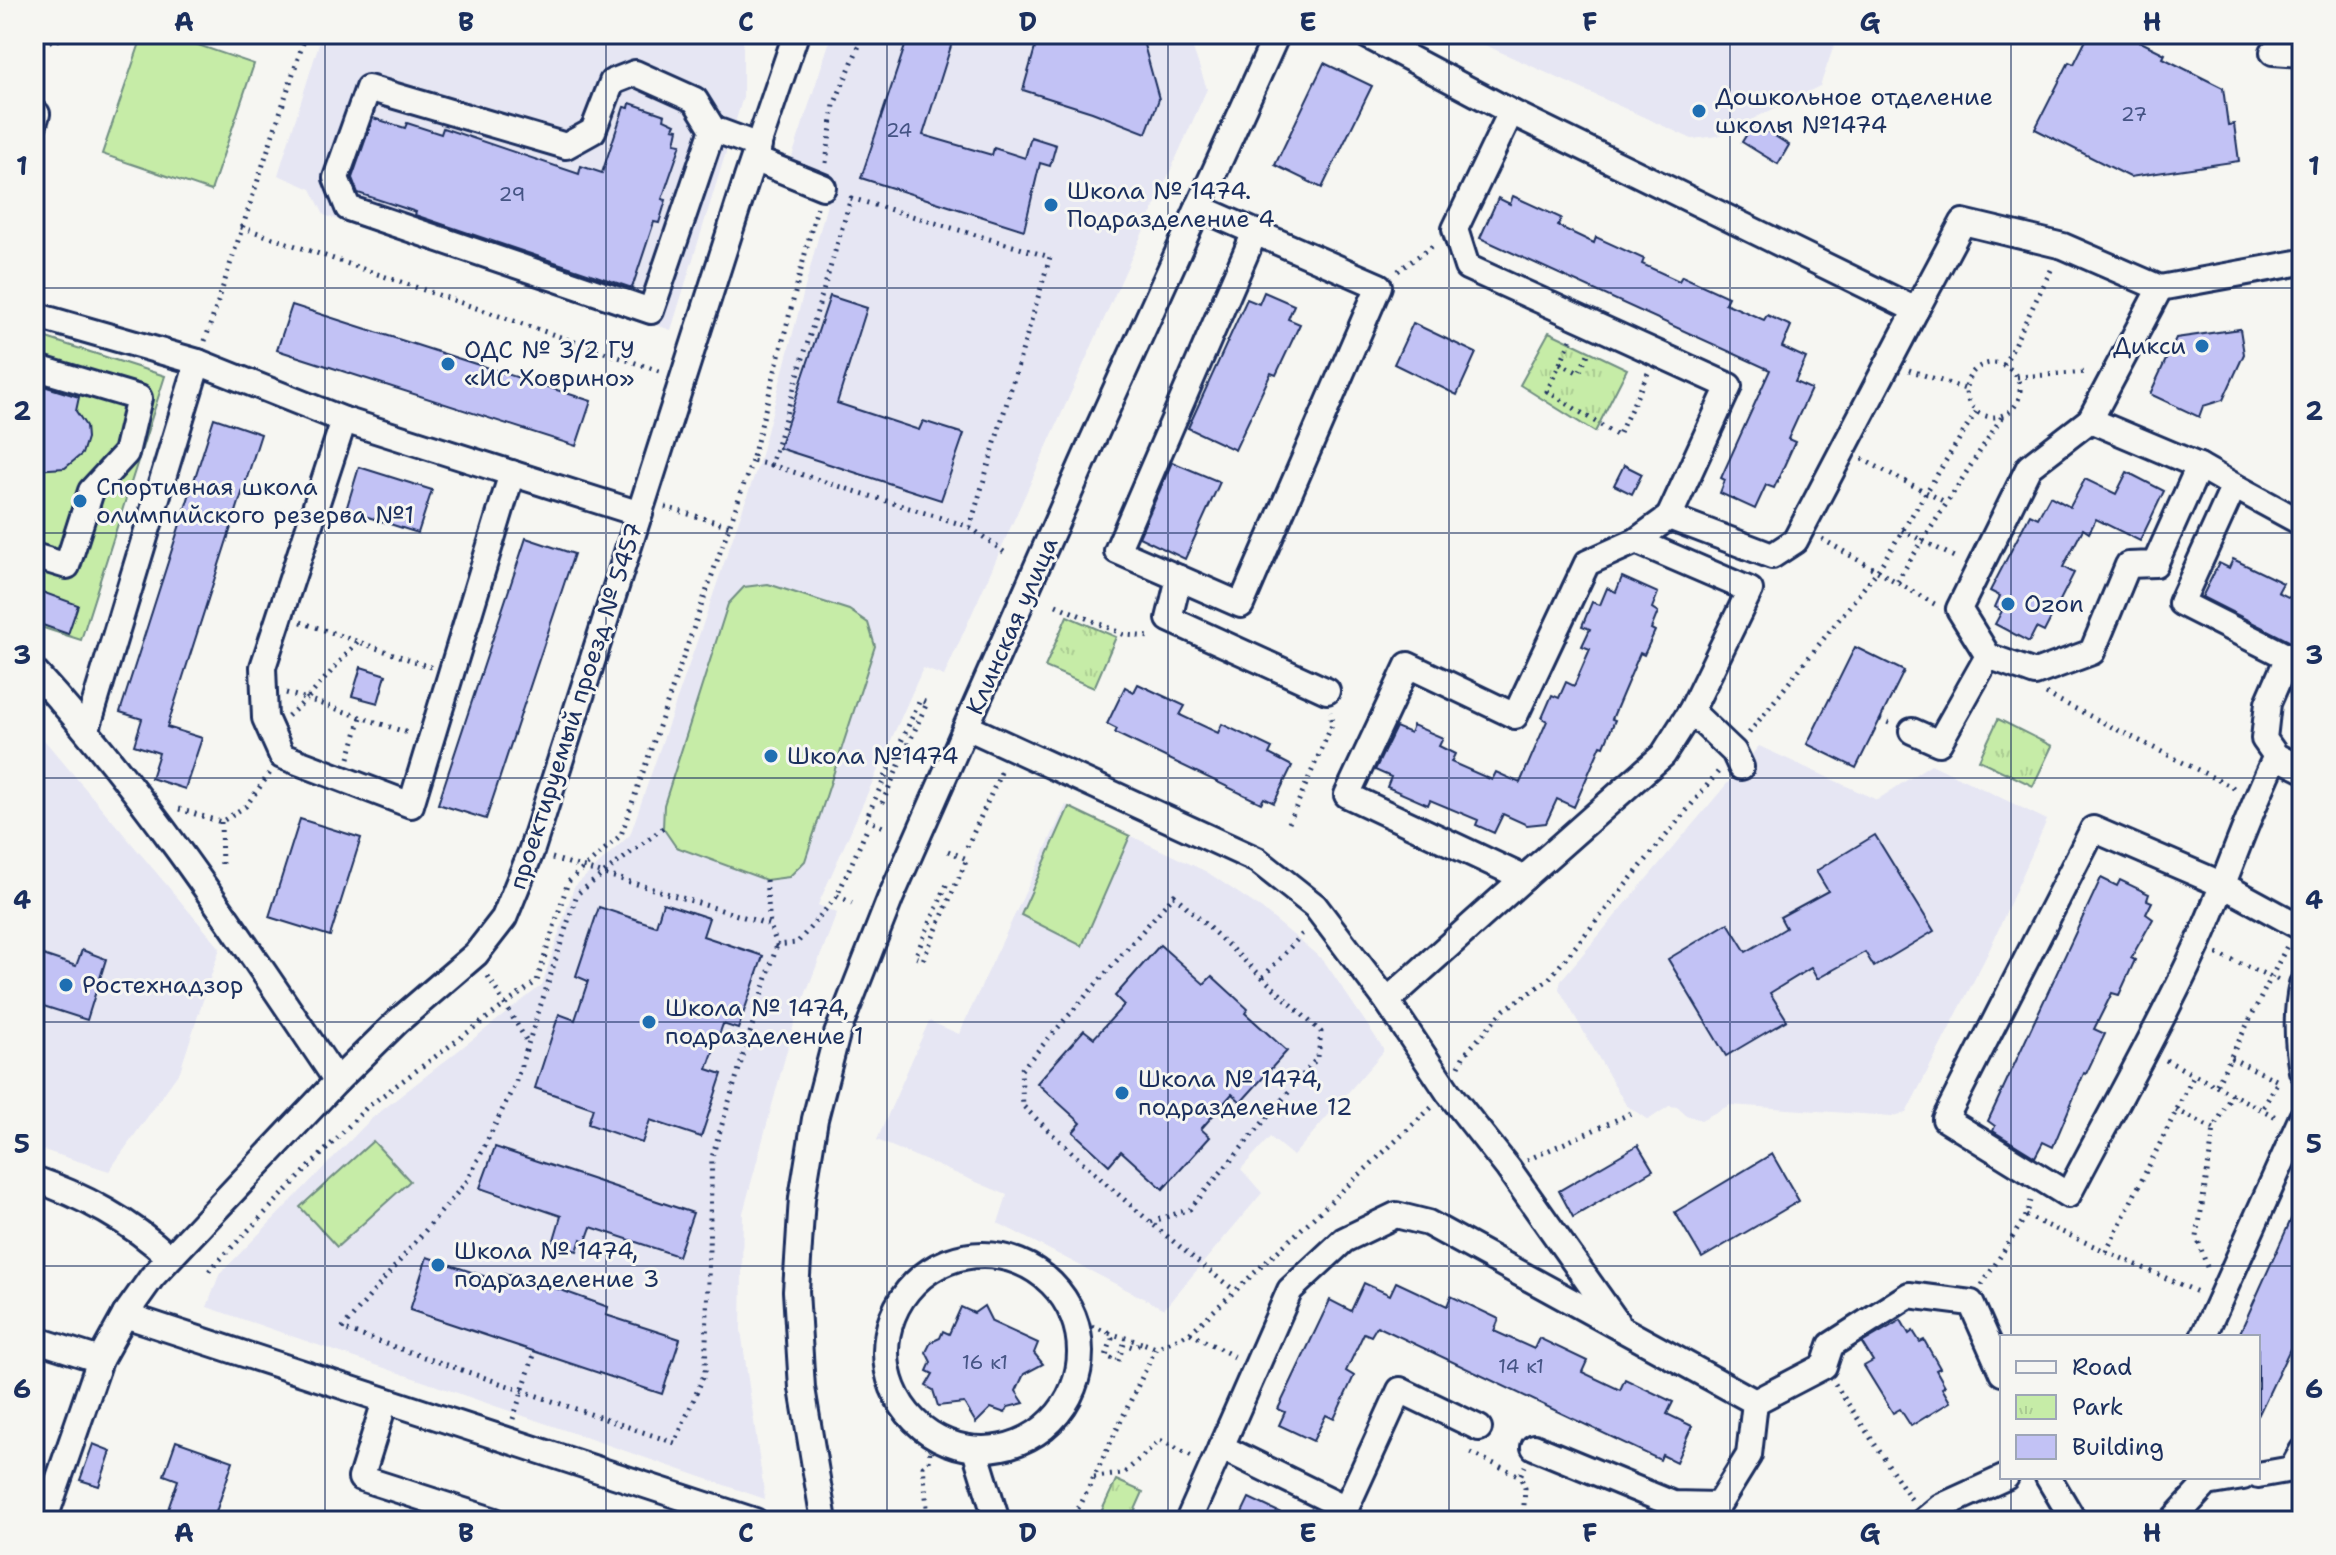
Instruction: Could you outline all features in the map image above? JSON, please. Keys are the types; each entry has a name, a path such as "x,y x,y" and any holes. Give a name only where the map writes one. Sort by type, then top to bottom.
{"street":[{"name":"проектируемый проезд № 5457","path":"44,1521 100,1360 125,1315 169,1257 337,1081 398,1021 476,954 504,918 531,852 796,34"},
{"name":"Клинская улица","path":"824,1521 802,1388 796,1291 802,1198 815,1119 837,1034 890,899 1277,34"},
{"path":"1364,34 1511,112 1916,310"},
{"path":"2273,52 2302,54"},
{"path":"713,129 651,311 348,208 336,178 368,88 566,146 593,131 612,82 635,73 695,100 713,129 823,187"},
{"path":"1511,112 1455,229 1467,267 1729,386 1669,517 1636,541 1587,563 1515,716 1408,665 1347,795 1524,878"},
{"path":"34,113 37,114 34,124"},
{"path":"1198,207 1379,286 1241,605 1117,551 1255,232"},
{"path":"1669,517 1772,556 1795,541 1963,222 2063,246 2160,288 2302,262"},
{"path":"2160,288 2090,420 2029,467 1959,609 1988,656 2035,673 2092,652 2128,565 2155,564 2199,466"},
{"path":"34,315 198,362 344,420 512,473 643,508"},
{"path":"87,729 198,362"},
{"path":"34,367 139,398 126,453 91,491 67,566 34,556"},
{"path":"344,420 263,667 265,718 282,756 411,805 512,473"},
{"path":"2090,420 2199,466 2302,523"},
{"path":"2234,486 2181,603 2288,657 2268,703 2264,739 2276,756 2302,769"},
{"path":"1387,1001 1663,755 1691,711 1750,590 1636,541"},
{"path":"1179,578 1169,619 1327,691"},
{"path":"1912,731 1939,743 1988,656"},
{"path":"34,671 87,729 223,911 337,1081"},
{"path":"1691,711 1738,760"},
{"path":"967,727 1257,860 1315,906 1387,1001 1448,1092 1508,1168 1619,1326"},
{"path":"2276,756 2256,799 2221,884 2197,946 2068,1195 1945,1119 2093,829 2221,884 2300,927"},
{"path":"2301,987 2299,1053 2302,1071"},
{"path":"2204,1335 2300,1123"},
{"path":"34,1179 69,1191 151,1239 169,1257"},
{"path":"1188,1521 1290,1290 1344,1240 1396,1215 1428,1223 1755,1402"},
{"path":"960,1256 1009,1256 1056,1284 1077,1321 1080,1370 1060,1414 1041,1432 1016,1445 975,1450 931,1436 891,1389 884,1355 893,1310 922,1274 960,1256"},
{"path":"1755,1402 1824,1366 1831,1345 1909,1295 1971,1303 2000,1368"},
{"path":"125,1315 507,1440 700,1512 755,1521"},
{"path":"34,1339 100,1360"},
{"path":"1217,1457 1343,1515 1400,1390 1479,1428"},
{"path":"385,1401 361,1478 495,1521"},
{"path":"1534,1447 1673,1504 1718,1505 1749,1455 1755,1402"},
{"path":"975,1450 997,1521"},
{"path":"2260,1475 2292,1469 2302,1451"},
{"path":"1924,1520 1940,1507 2002,1479"},
{"path":"2053,1479 2074,1521"},
{"path":"2172,1521 2205,1480"}],"path":[{"path":"34,44 90,34"},
{"path":"198,362 306,34"},
{"path":"864,34 834,105 823,187 752,461 970,527 1008,555"},
{"path":"771,465 851,198 1050,257 970,527"},
{"path":"241,227 669,374"},
{"path":"1379,286 1455,229"},
{"path":"2004,365 2063,246"},
{"path":"1560,363 1579,373 1592,346 1572,337 1547,391 1618,436 1648,372 1634,366"},
{"path":"1889,363 1965,389"},
{"path":"1897,581 2003,415 2017,404 2020,386 2017,377 2004,365 1995,363 1978,367 1972,372 1965,389 1966,397 1976,412 1994,417 2003,415"},
{"path":"2017,377 2117,369"},
{"path":"1068,1521 1080,1506 1156,1348 1190,1333 1448,1092 1464,1055 1504,1010 1548,980 1738,760 1878,570 1976,412"},
{"path":"1842,449 1947,503"},
{"path":"643,508 730,526"},
{"path":"1802,528 1943,608 1959,609"},
{"path":"1902,530 1979,570"},
{"path":"1056,605 1125,635 1156,637 1169,619"},
{"path":"280,615 451,674"},
{"path":"307,699 358,641"},
{"path":"2035,673 2042,692 2256,799"},
{"path":"264,687 431,740"},
{"path":"1289,823 1332,725 1327,691"},
{"path":"882,803 927,703 920,700 866,819 887,829"},
{"path":"343,779 361,717"},
{"path":"138,797 221,822 246,806 282,756"},
{"path":"967,847 1001,774"},
{"path":"777,945 797,943 837,896 868,827"},
{"path":"663,828 577,894 515,1084 468,1180 342,1329 675,1443 705,1373 712,1157 777,945 770,925 766,880"},
{"path":"948,851 967,859 923,960 915,957 948,882"},
{"path":"583,868 770,925"},
{"path":"1151,1222 1190,1209 1318,1057 1321,1032 1174,895 1021,1070 1023,1106 1082,1164 1151,1222 1234,1290"},
{"path":"837,896 852,903"},
{"path":"2216,1086 2300,927"},
{"path":"1263,977 1305,931"},
{"path":"2197,946 2301,987"},
{"path":"476,954 528,1043"},
{"path":"2231,1058 2278,1081 2262,1110"},
{"path":"2106,1252 2194,1075 2262,1110 2300,1123"},
{"path":"2219,1302 2197,1237 2214,1129 2232,1094"},
{"path":"2176,1110 2214,1129"},
{"path":"1508,1168 1636,1111"},
{"path":"1971,1303 2026,1216 2038,1179"},
{"path":"2026,1216 2219,1302"},
{"path":"1077,1321 1156,1348"},
{"path":"1108,1332 1112,1339 1106,1356 1118,1361 1124,1344 1133,1347 1143,1343"},
{"path":"1190,1333 1256,1368"},
{"path":"507,1440 535,1352"},
{"path":"1824,1366 1924,1520"},
{"path":"907,1521 928,1517 923,1466 929,1462 931,1436"},
{"path":"1094,1477 1123,1474 1160,1440 1217,1457"},
{"path":"1520,1476 1534,1447"},
{"path":"1494,1464 1520,1476 1525,1488 1523,1521"}],"shaded area":[{"path":"322,34 743,34 743,97 671,330 324,215 311,189 278,175"},
{"name":"Школа №1474","path":"832,34 1188,34 1207,89 944,676 923,668 818,905 837,913 794,1024 743,1213 741,1330 765,1499 207,1307 219,1275 371,1119 542,985 574,887 630,835 759,462 833,181 790,163"},
{"name":"Дошкольное отделение школы №1474","path":"1461,34 1838,34 1820,86 1718,136 1692,139"},
{"path":"34,728 220,948 180,1071 109,1171 34,1147"},
{"path":"1759,746 1877,800 1931,764 2047,820 1988,953 1906,1113 1892,1116 1730,1105 1701,1120 1669,1106 1648,1120 1626,1105 1559,989 1561,980"},
{"name":"Школа № 1474, подразделение 12","path":"1066,805 1207,872 1262,909 1324,961 1383,1048 1383,1052 1293,1156 1270,1137 1241,1169 1262,1193 1164,1309 998,1223 1007,1195 877,1140 929,1021 959,1034"}],"green space":[{"path":"143,34 166,34 254,64 211,191 102,154"},
{"path":"1549,332 1627,369 1595,432 1520,385"},
{"name":"Спортивная школа олимпийского резерва №1","path":"34,334 165,376 81,640 34,625"},
{"path":"768,584 849,610 868,623 875,646 805,861 789,877 766,880 676,847 663,828 664,805 728,604 744,587"},
{"path":"1067,616 1116,637 1094,688 1045,667"},
{"path":"1998,719 2052,746 2033,786 1979,760"},
{"path":"1069,807 1130,836 1082,946 1021,915"},
{"path":"373,1141 410,1181 337,1247 300,1207"},
{"path":"1116,1480 1143,1492 1130,1521 1097,1521"}],"building":[{"path":"909,34 924,34 952,43 923,135 992,155 994,148 1025,158 1031,137 1056,145 1050,166 1040,163 1024,230 861,178"},
{"path":"1039,34 1141,34 1159,99 1146,133 1023,90"},
{"path":"2089,34 2125,34 2165,54 2163,58 2223,88 2228,125 2234,124 2239,161 2130,177 2035,129 2069,62 2074,64"},
{"path":"1324,63 1372,86 1322,188 1275,165"},
{"path":"630,103 665,115 664,119 678,129 675,143 681,144 662,199 666,200 659,223 654,222 632,288 358,193 352,178 373,118 405,128 407,123 441,134 443,128 579,174 581,166 602,173 624,107 629,108"},
{"path":"1754,123 1789,145 1778,164 1742,142"},
{"path":"1513,196 1561,218 1558,226 1594,243 1596,237 1644,259 1642,264 1679,281 1682,276 1728,297 1725,303 1764,320 1767,315 1791,326 1782,347 1806,358 1795,382 1811,389 1788,439 1795,442 1774,488 1766,485 1755,509 1720,493 1725,480 1721,478 1770,370 1480,238 1498,198 1510,204"},
{"path":"1264,292 1294,305 1288,319 1300,324 1276,375 1271,373 1235,450 1188,428 1247,299 1259,304"},
{"path":"830,296 867,308 837,403 919,430 923,421 964,434 941,500 779,448"},
{"path":"292,305 591,401 576,446 277,350"},
{"path":"1413,323 1476,353 1457,395 1394,364"},
{"path":"2240,329 2244,354 2223,400 2203,406 2199,417 2150,394 2176,338"},
{"path":"34,383 79,397 76,411 86,426 87,438 82,454 65,468 34,470"},
{"path":"214,418 261,434 167,727 202,738 185,789 151,778 159,753 134,745 142,719 120,712"},
{"path":"1172,462 1220,482 1185,559 1139,537"},
{"path":"1624,465 1642,474 1632,494 1614,485"},
{"path":"359,467 432,490 418,533 346,510"},
{"path":"2127,472 2164,491 2140,541 2096,519 2089,533 2083,529 2063,567 2074,573 2044,632 2036,628 2029,642 1995,624 2002,611 1995,607 2000,596 1990,591 2030,514 2038,518 2050,496 2070,507 2085,479 2116,494"},
{"path":"526,538 574,554 486,819 438,804"},
{"path":"2233,559 2283,583 2278,592 2302,604 2302,653 2295,644 2202,597 2219,563 2229,568"},
{"path":"1622,577 1658,593 1652,608 1658,612 1651,629 1655,631 1644,655 1640,653 1604,746 1601,745 1574,807 1557,799 1546,823 1527,825 1503,814 1494,833 1476,825 1478,820 1430,800 1428,805 1387,787 1391,777 1375,770 1396,727 1410,733 1413,725 1443,738 1439,746 1455,754 1451,762 1492,780 1496,772 1520,783 1547,721 1542,718 1552,695 1559,698 1566,682 1574,686 1590,649 1582,646 1590,629 1582,626 1592,602 1600,605 1607,588 1616,592"},
{"path":"34,589 78,605 68,634 34,622"},
{"path":"1855,647 1904,671 1856,768 1807,744"},
{"path":"361,667 386,675 378,703 352,696"},
{"path":"1138,684 1185,706 1180,715 1218,733 1222,724 1272,748 1269,754 1292,766 1274,803 1264,798 1261,803 1115,733 1117,729 1107,724 1125,687 1134,692"},
{"path":"300,819 361,838 330,936 269,917"},
{"path":"1875,835 1934,931 1874,967 1865,952 1817,979 1811,968 1770,993 1787,1020 1726,1056 1668,959 1728,923 1746,952 1786,928 1780,917 1828,891 1816,871"},
{"path":"2101,878 2117,886 2120,880 2149,894 2147,900 2152,902 2146,914 2153,919 2131,958 2135,960 2119,995 2112,993 2094,1029 2105,1034 2084,1073 2053,1147 2043,1142 2035,1157 1993,1131 1995,1126 1988,1121"},
{"name":"Школа № 1474, подразделение 1","path":"663,903 709,918 703,936 763,956 738,1029 723,1024 707,1069 722,1074 701,1137 650,1120 642,1143 588,1124 593,1108 535,1088 559,1014 575,1020 588,981 576,976 599,907 656,926"},
{"path":"1160,945 1204,984 1212,976 1248,1009 1245,1013 1287,1051 1241,1102 1232,1094 1201,1129 1210,1137 1163,1189 1121,1151 1109,1165 1073,1132 1081,1123 1037,1083 1084,1030 1094,1038 1124,1005 1115,996"},
{"name":"Ростехнадзор","path":"82,950 106,959 87,1020 34,1003 34,952 76,966"},
{"path":"1638,1145 1653,1170 1573,1217 1559,1191"},
{"path":"495,1147 693,1213 678,1256 591,1227 586,1241 581,1239 577,1251 553,1243 561,1216 480,1188"},
{"path":"1772,1154 1799,1201 1702,1258 1675,1212"},
{"path":"2302,1195 2302,1324 2260,1412 2260,1335 2239,1335"},
{"path":"427,1257 501,1282 504,1273 547,1285 608,1307 606,1315 680,1339 662,1394 410,1310"},
{"path":"1396,1282 1447,1306 1451,1296 1499,1319 1494,1331 1534,1349 1539,1338 1587,1361 1582,1372 1620,1390 1625,1379 1673,1402 1667,1414 1692,1426 1676,1462 1662,1455 1660,1460 1377,1326 1371,1336 1364,1333 1346,1371 1354,1376 1334,1419 1326,1415 1313,1441 1279,1425 1285,1412 1278,1409 1330,1300 1351,1311 1364,1283 1390,1295"},
{"path":"984,1306 992,1322 1038,1343 1034,1353 1043,1364 1024,1374 1016,1391 1024,1403 1008,1407 1005,1413 991,1408 976,1423 964,1403 938,1406 933,1390 926,1386 933,1374 927,1371 931,1362 926,1352 931,1342 940,1338 943,1331 949,1334 961,1307 974,1313"},
{"path":"1901,1320 1909,1334 1913,1331 1920,1342 1924,1340 1940,1368 1936,1370 1950,1402 1911,1426 1900,1409 1893,1413 1864,1366 1873,1361 1862,1343"},
{"path":"176,1441 233,1461 213,1521 164,1521 178,1480 164,1475"},
{"path":"93,1444 111,1451 99,1486 80,1480"},
{"path":"1249,1498 1298,1521 1238,1521"}],"place":[{"name":"Дошкольное отделение школы №1474","path":"1699,111"},
{"name":"Школа № 1474. Подразделение 4","path":"1051,205"},
{"name":"Дикси","path":"2202,346"},
{"name":"ОДС № 3/2 ГУ «ИС Ховрино»","path":"448,364"},
{"name":"Спортивная школа олимпийского резерва №1","path":"80,501"},
{"name":"Ozon","path":"2008,604"},
{"name":"Школа №1474","path":"771,756"},
{"name":"Ростехнадзор","path":"66,985"},
{"name":"Школа № 1474, подразделение 1","path":"649,1022"},
{"name":"Школа № 1474, подразделение 12","path":"1122,1093"},
{"name":"Школа № 1474, подразделение 3","path":"438,1265"}]}
